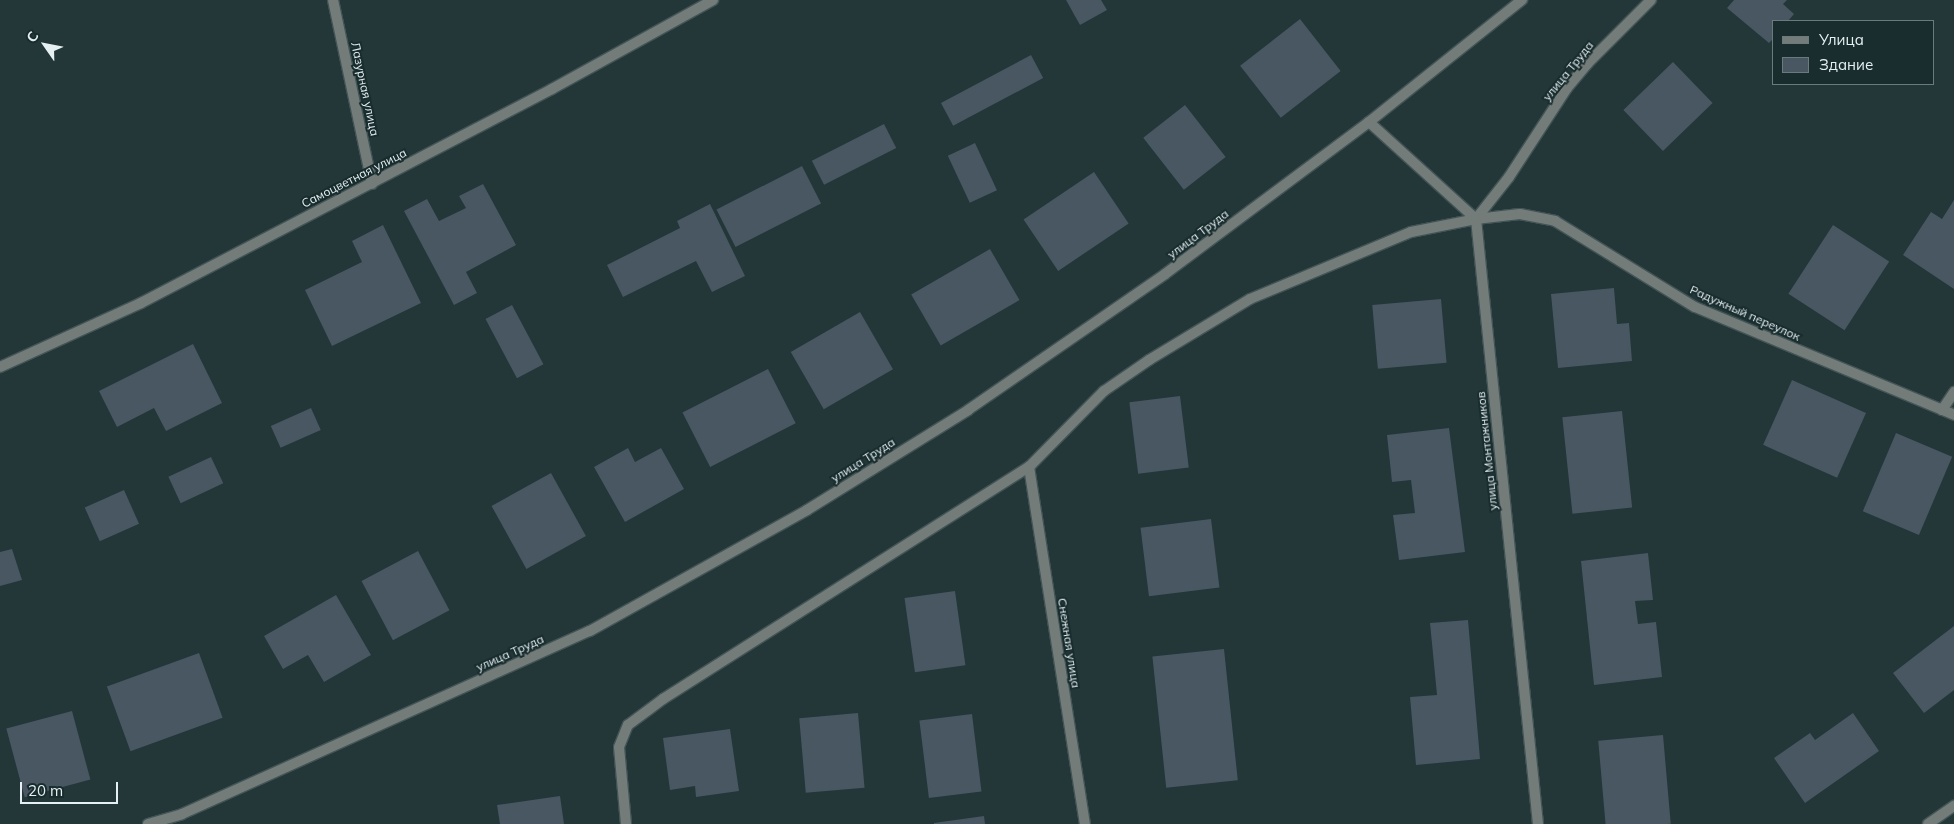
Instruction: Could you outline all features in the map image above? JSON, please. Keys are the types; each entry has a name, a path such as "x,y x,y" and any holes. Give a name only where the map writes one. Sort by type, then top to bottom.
{"street":[{"name":"Лазурная улица","path":"333,0 372,184"},
{"name":"Самоцветная улица","path":"0,367 141,303 372,184 713,0"},
{"name":"улица Труда","path":"148,824 183,819 590,631 807,510 968,410 1165,274 1369,122 1522,0"},
{"name":"улица Труда","path":"1476,219 1577,76 1651,0"},
{"path":"1369,122 1476,219"},
{"name":"Радужный переулок","path":"1476,219 1520,214 1555,221 1695,307 1954,415"},
{"path":"626,824 619,770 619,747 628,725 635,719 1028,467 1104,391 1149,360 1250,299 1411,232 1476,219"},
{"name":"улица Монтажников","path":"1476,219 1538,824"},
{"path":"1942,410 1954,392"},
{"name":"Снежная улица","path":"1028,467 1085,824"},
{"path":"1928,824 1954,806"}],"building":[{"path":"1066,0 1101,0 1107,10 1080,25"},
{"path":"1734,0 1787,0 1783,4 1794,14 1789,20 1772,20 1772,40 1769,43 1727,8"},
{"path":"1300,19 1341,71 1281,118 1240,66"},
{"path":"1031,55 1043,78 953,126 941,103"},
{"path":"1673,62 1713,103 1663,151 1623,110"},
{"path":"1185,105 1226,157 1184,190 1143,138"},
{"path":"884,124 896,148 824,185 812,161"},
{"path":"975,143 997,190 970,203 948,156"},
{"path":"802,166 821,203 736,247 716,210"},
{"path":"1094,172 1129,223 1058,271 1024,220"},
{"path":"483,184 516,245 466,272 477,293 454,305 404,211 427,199 439,221 466,208 459,196"},
{"path":"1954,200 1954,289 1903,255 1931,212 1942,219"},
{"path":"710,204 745,276 712,292 696,261 623,297 607,265 680,228 677,221"},
{"path":"383,225 421,303 332,346 305,290 362,262 352,241"},
{"path":"1833,225 1889,261 1845,330 1788,294"},
{"path":"990,249 1020,300 941,346 911,294"},
{"path":"1614,288 1617,324 1629,323 1632,361 1558,368 1551,294"},
{"path":"1441,299 1447,363 1378,369 1372,305"},
{"path":"512,305 543,364 517,378 486,319"},
{"path":"860,312 893,369 824,409 791,352"},
{"path":"193,344 222,403 166,431 154,408 117,427 99,391"},
{"path":"768,369 796,423 710,467 682,413"},
{"path":"1792,380 1866,413 1837,478 1763,445"},
{"path":"1180,396 1189,467 1138,474 1129,402"},
{"path":"311,408 321,430 281,448 271,426"},
{"path":"1622,411 1632,507 1572,514 1562,417"},
{"path":"1449,428 1465,552 1399,560 1393,515 1415,513 1411,480 1392,482 1387,435"},
{"path":"1896,433 1952,457 1919,535 1863,511"},
{"path":"628,448 635,462 661,448 684,489 625,522 594,467"},
{"path":"211,457 223,483 181,503 168,477"},
{"path":"551,473 586,536 526,569 492,506"},
{"path":"124,490 139,524 100,541 85,507"},
{"path":"1211,519 1219,587 1149,596 1141,528"},
{"path":"12,549 22,580 0,586 0,552"},
{"path":"418,551 449,610 393,640 361,581"},
{"path":"1648,553 1653,600 1635,601 1638,624 1656,622 1662,677 1594,685 1581,561"},
{"path":"955,591 965,665 915,672 904,598"},
{"path":"336,595 371,655 324,682 308,655 283,669 264,636"},
{"path":"1468,620 1480,759 1416,765 1410,697 1437,695 1430,623"},
{"path":"1954,626 1954,690 1924,713 1893,673"},
{"path":"1224,649 1238,780 1166,788 1152,657"},
{"path":"199,653 223,718 131,751 107,687"},
{"path":"72,711 90,780 25,797 6,729"},
{"path":"858,713 865,788 806,793 799,718"},
{"path":"1853,713 1879,751 1805,803 1774,758 1810,733 1815,740"},
{"path":"972,714 982,791 929,798 919,720"},
{"path":"730,729 739,791 696,797 695,786 670,790 663,738"},
{"path":"1663,735 1671,824 1606,824 1598,741"},
{"path":"560,796 564,824 500,824 497,805"},
{"path":"984,816 985,824 934,824 934,823"}]}
